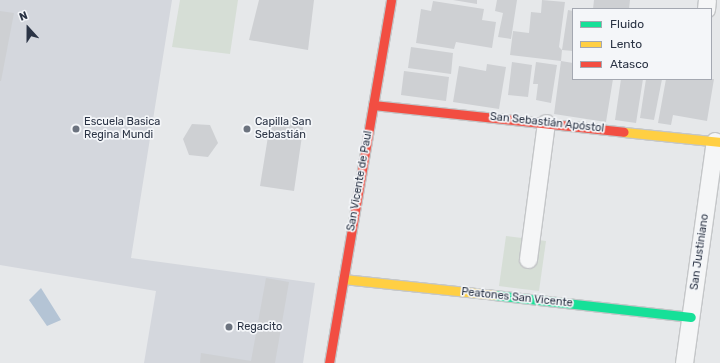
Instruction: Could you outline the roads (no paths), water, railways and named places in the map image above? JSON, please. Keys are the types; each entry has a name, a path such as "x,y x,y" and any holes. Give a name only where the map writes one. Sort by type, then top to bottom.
{"street":[{"name":"San Vicente de Paul","path":"329,363 391,0"},
{"name":"San Sebastián Apóstol","path":"373,104 718,141"},
{"path":"528,259 546,123"},
{"name":"San Justiniano","path":"684,363 718,141"},
{"name":"Peatones San Vicente","path":"343,279 691,317"}],"water":[{"path":"41,288 61,320 47,326 29,300"}],"place":[{"name":"Escuela Basica Regina Mundi","path":"76,129"},
{"name":"Capilla San Sebastián","path":"247,129"},
{"name":"Regacito","path":"229,327"}]}
